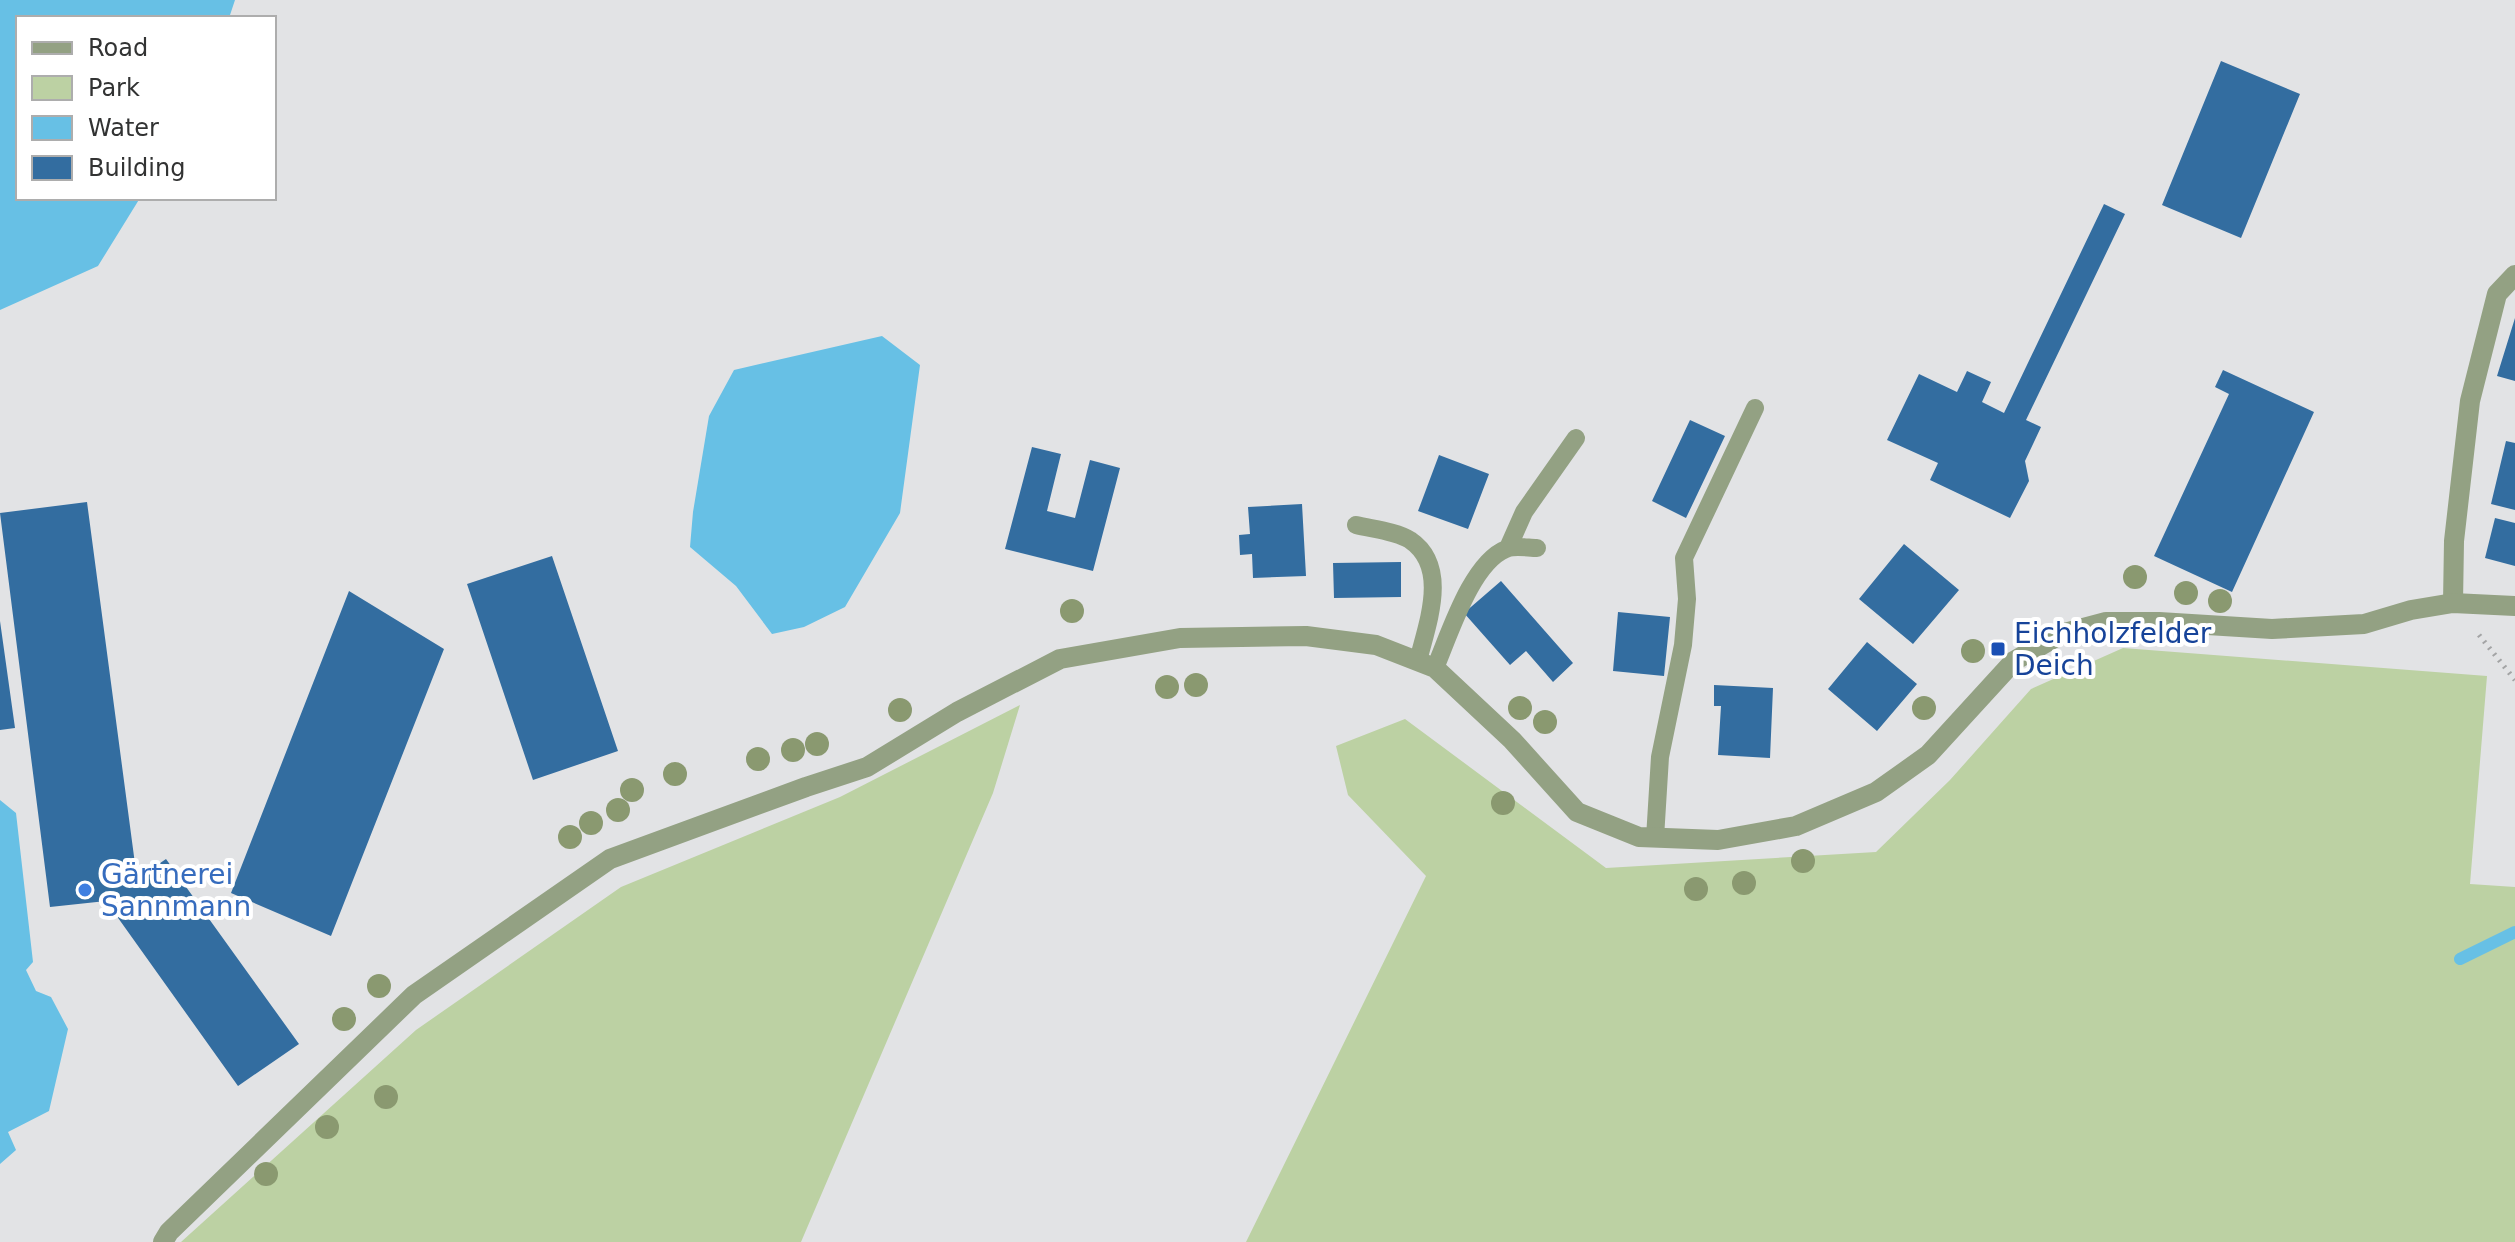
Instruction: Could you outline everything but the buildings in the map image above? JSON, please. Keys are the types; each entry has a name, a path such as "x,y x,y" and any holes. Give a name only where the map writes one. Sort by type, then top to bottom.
{"street":[{"path":"2453,603 2454,541 2470,401 2497,294 2515,275"},
{"path":"163,1242 169,1232 414,995 610,859 867,767 957,712 1060,659 1180,638 1306,636 1376,645 1426,665 1512,740 1577,812 1639,837 1718,840 1796,826 1876,792 1928,755 2014,661 2061,634 2106,622 2272,629 2364,624 2411,610 2453,603 2515,606"}],"lane":[{"path":"1655,838 1660,757 1683,645 1687,599 1684,558 1755,408"},
{"path":"1508,548 1524,512 1576,438"},
{"path":"1356,525 1409,539 1425,556 1433,575 1426,665"},
{"path":"1426,665 1474,580 1491,557 1508,548 1537,548"}],"path":[{"path":"2453,603 2515,680"}],"green space":[{"path":"2123,648 2487,676 2470,884 2515,887 2515,1242 1246,1242 1426,876 1348,795 1336,746 1405,719 1606,868 1876,852 1950,780 2031,689"},
{"path":"1020,705 993,793 801,1242 181,1242 416,1030 621,887 840,797"}],"water":[{"path":"0,0 235,0 230,16 16,16 16,200 139,200 98,266 0,310"},
{"path":"882,336 920,365 900,513 845,607 804,627 772,634 736,586 690,547 709,416 734,370"},
{"path":"0,800 16,813 33,962 26,970 36,991 51,997 68,1029 49,1111 8,1132 16,1150 0,1164"}],"waterway":[{"path":"2460,959 2515,932"}],"place":[{"name":"Eichholzfelder Deich","path":"1998,649"},
{"name":"Gärtnerei Sannmann","path":"85,890"}]}
